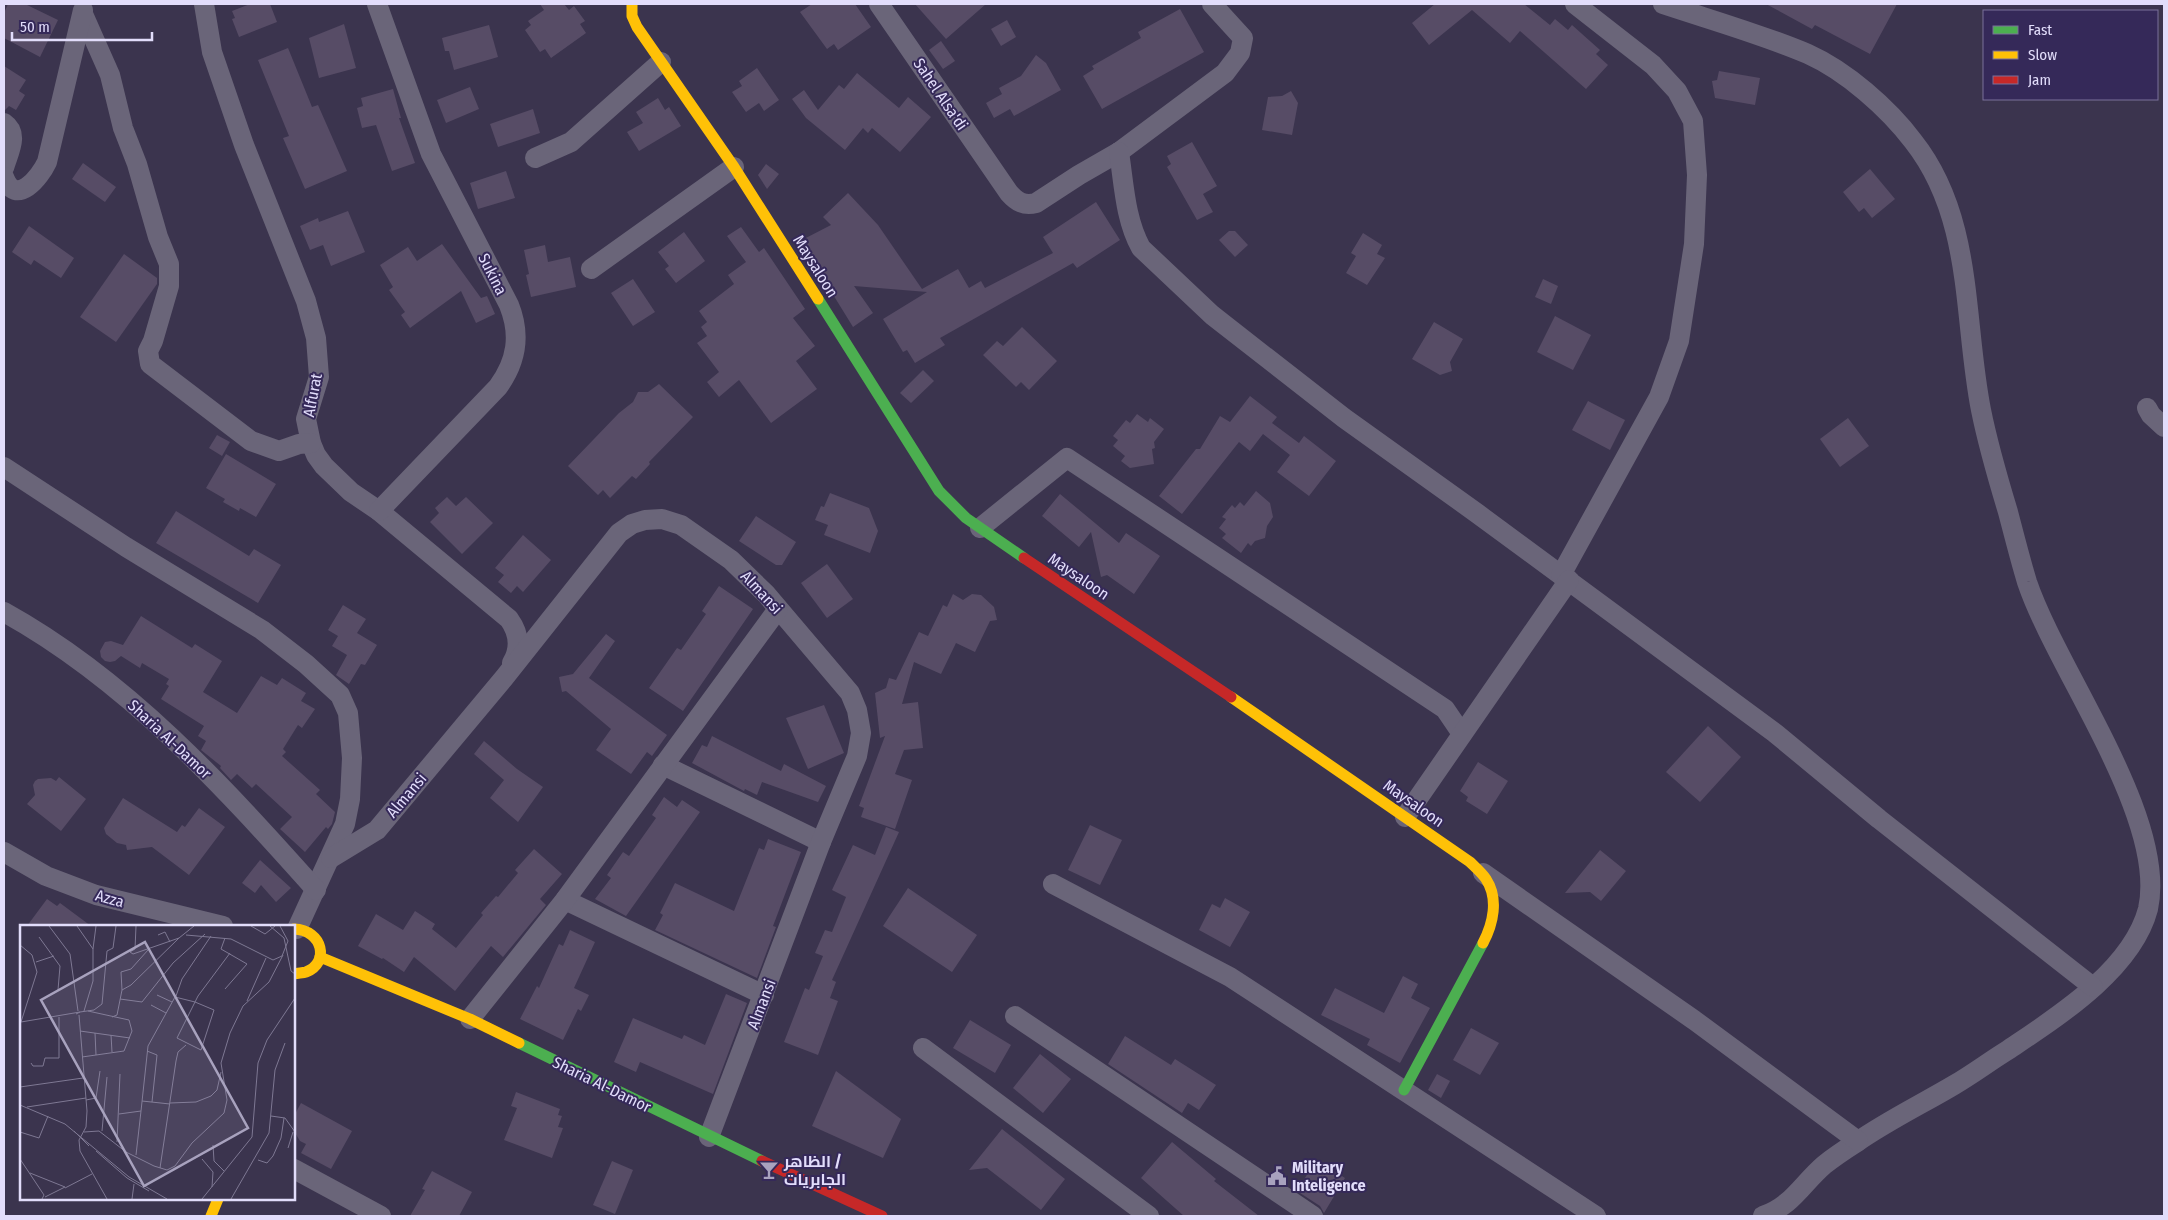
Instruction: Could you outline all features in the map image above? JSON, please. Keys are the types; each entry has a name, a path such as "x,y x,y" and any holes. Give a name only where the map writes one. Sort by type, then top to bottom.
{"street":[{"name":"Alfurat","path":"204,4 212,52 244,144 306,301 316,338 319,377 306,419 310,442 324,466 340,483 364,503 379,512 510,619 516,630 518,649 504,678"},
{"name":"Sukina","path":"377,4 431,154 509,305 516,326 517,339 512,365 498,387 379,512"},
{"name":"Maysaloon","path":"632,4 632,16 637,27 734,167 939,490 966,518 1270,723 1405,817 1481,872 1486,879 1492,895 1493,913 1489,931 1404,1090"},
{"name":"Sahel Alsa'di","path":"879,4 1009,194 1020,203 1028,205 1036,203 1079,174 1119,152 1205,88 1235,62 1243,46 1243,38 1212,4"},
{"path":"1405,817 1565,578 1659,397 1678,341 1694,244 1697,175 1693,121 1677,91 1653,65 1576,4"},
{"path":"1663,4 1769,39 1812,56 1855,84 1888,112 1916,143 1940,182 1954,221 1963,266 1981,409 2028,583 2049,636 2086,702 2127,787 2148,844 2152,878 2148,908 2140,930 2128,950 2093,987 2042,1027 1959,1082 1858,1141 1824,1165 1778,1211 1763,1216"},
{"path":"84,9 110,75 123,128 137,164 158,237 169,264 169,286 149,348 149,361 155,369 251,441 279,450 310,442"},
{"path":"4,177 12,187 23,189 35,181 42,172 49,156 56,129 84,9"},
{"path":"535,158 571,142 661,62"},
{"path":"4,123 12,132 13,138 4,168"},
{"path":"1119,152 1134,236 1141,248 1212,315 1344,418 1565,578 1774,733 1879,819 2093,987"},
{"path":"591,269 734,167"},
{"path":"2148,408 2151,415 2164,427"},
{"path":"980,528 1066,458 1444,709 1462,734"},
{"path":"4,467 126,547 262,630 306,664 340,695 348,713 352,758 350,800 345,824 331,858 296,929 305,930 316,938 320,945 320,957 315,966 309,971 295,975"},
{"name":"Almansi","path":"331,858 377,830 504,678 619,533 632,524 645,520 662,519 681,525 731,560 778,609 850,693 857,710 861,733 857,756 821,842 709,1137"},
{"path":"470,1019 565,900 778,609"},
{"name":"Sharia Al-Damor","path":"4,612 38,631 87,664 166,732 256,823 316,890"},
{"path":"663,765 821,842"},
{"name":"Azza","path":"4,852 46,876 96,895 219,925"},
{"path":"1481,872 1694,1020 1858,1141"},
{"path":"1052,884 1230,978 1596,1216"},
{"path":"565,900 764,996"},
{"name":"Sharia Al-Damor","path":"320,957 470,1019 709,1137 882,1216"},
{"path":"1015,1016 1313,1216"},
{"path":"923,1048 1149,1216"},
{"path":"295,1170 381,1216"},
{"path":"211,1216 218,1200"}],"building":[{"path":"8,4 25,4 58,20 40,57 4,38 4,13"},
{"path":"250,4 270,4 277,22 239,37 232,19 235,18 232,11"},
{"path":"540,4 564,4 569,10 574,6 585,21 580,24 586,33 551,58 545,49 540,52 525,30 531,25 528,21 544,10"},
{"path":"812,4 855,4 871,27 838,50 834,44 827,49 800,12"},
{"path":"915,4 986,4 946,39"},
{"path":"1435,4 1524,4 1550,25 1555,19 1568,30 1572,25 1600,50 1596,54 1608,65 1586,89 1520,31 1510,43 1472,10 1429,45 1412,23"},
{"path":"1766,4 1897,4 1870,54 1815,25 1812,29"},
{"path":"1180,9 1204,52 1102,109 1083,76 1094,69 1092,66 1141,38 1138,32"},
{"path":"1007,20 1016,37 1001,46 991,29"},
{"path":"344,24 356,68 319,78 309,38"},
{"path":"489,25 498,57 454,70 449,51 445,51 442,38"},
{"path":"941,41 955,61 943,69 929,50"},
{"path":"288,48 312,107 318,105 347,171 305,189 283,138 289,136 258,60"},
{"path":"1036,55 1046,63 1061,90 1014,116 1010,109 994,118 986,103 1002,94 999,88 1021,76"},
{"path":"4,66 26,80 19,91 25,95 16,110 9,106 4,111"},
{"path":"757,68 779,100 764,111 759,103 746,112 732,92 742,86 739,81"},
{"path":"1719,71 1760,78 1755,105 1715,98 1712,81 1717,80"},
{"path":"857,73 899,108 908,97 931,117 900,152 872,128 868,133 863,128 845,150 806,118 792,99 804,90 818,110 839,85 844,89"},
{"path":"470,87 479,109 446,123 437,100"},
{"path":"393,89 401,118 399,118 415,163 392,171 376,125 362,128 357,108 363,106 361,98"},
{"path":"1291,91 1298,103 1292,135 1262,130 1268,97 1282,96"},
{"path":"658,98 665,110 669,107 681,126 639,151 627,132 643,123 636,112"},
{"path":"533,109 540,133 498,147 490,124"},
{"path":"1192,142 1217,186 1203,194 1213,212 1197,220 1167,167 1171,164 1167,156"},
{"path":"83,163 116,187 105,202 72,179"},
{"path":"766,164 779,174 767,189 758,175"},
{"path":"1870,169 1895,199 1872,218 1864,208 1859,212 1843,192"},
{"path":"506,171 515,198 478,209 470,183"},
{"path":"848,193 878,225 922,289 958,269 969,288 981,281 985,288 1053,253 1043,237 1096,202 1120,240 1077,268 1073,263 940,338 945,345 915,363 907,350 903,352 883,319 927,292 854,286 873,313 853,327 800,241 831,225 823,217"},
{"path":"348,211 365,252 331,266 323,245 310,250 300,226 318,218 319,222"},
{"path":"29,226 74,258 61,278 34,260 31,265 12,252"},
{"path":"741,227 759,252 764,248 805,309 793,318 815,346 796,361 817,389 771,423 739,380 719,397 707,382 719,372 697,343 707,336 701,327 707,322 699,311 734,284 728,275 746,262 727,236"},
{"path":"1229,231 1235,231 1248,245 1235,257 1219,240"},
{"path":"684,232 705,261 676,283 665,269 669,266 658,252"},
{"path":"1363,233 1382,245 1377,254 1385,258 1367,285 1346,273 1356,256 1351,253"},
{"path":"442,244 481,298 487,296 495,314 476,323 461,291 410,328 401,315 405,312 389,290 393,287 380,265 408,247 417,261"},
{"path":"545,245 548,262 570,257 576,287 531,297 526,275 529,274 524,250"},
{"path":"124,254 157,278 157,284 116,342 80,317"},
{"path":"633,279 655,312 633,326 611,293"},
{"path":"1543,279 1558,286 1551,304 1535,297"},
{"path":"1555,316 1591,335 1573,370 1537,352"},
{"path":"1434,322 1463,339 1450,362 1452,371 1440,375 1412,359"},
{"path":"1022,327 1057,361 1029,390 1021,382 1016,387 983,355 997,341 1003,346"},
{"path":"923,370 934,381 911,403 900,393"},
{"path":"659,384 693,417 649,462 650,464 636,479 632,476 610,498 603,490 598,495 568,466 619,413 633,402 638,392 648,392"},
{"path":"1250,396 1277,417 1272,423 1299,443 1304,436 1336,461 1309,496 1277,472 1290,455 1263,434 1250,451 1239,442 1182,514 1159,496 1196,449 1200,449 1220,416 1230,422"},
{"path":"1588,401 1625,420 1610,450 1572,430"},
{"path":"1137,414 1148,422 1150,418 1164,429 1154,442 1155,448 1152,449 1154,464 1130,468 1121,461 1125,456 1113,446 1118,440 1113,436 1126,420 1130,423"},
{"path":"1848,418 1869,446 1840,467 1820,439"},
{"path":"217,435 230,442 222,456 209,448"},
{"path":"226,454 276,484 256,517 240,508 239,511 223,502 225,499 206,488"},
{"path":"1256,491 1270,503 1273,517 1267,526 1265,538 1255,541 1251,546 1248,543 1241,553 1222,538 1226,534 1219,528 1226,519 1222,517 1232,505 1235,508 1240,502 1244,506"},
{"path":"830,493 869,508 878,531 870,553 824,535 828,525 815,520 821,506 824,507"},
{"path":"1060,494 1119,543 1126,533 1160,556 1134,594 1107,575 1101,577 1091,532 1079,547 1042,516"},
{"path":"447,497 456,506 466,497 493,523 462,554 430,522 439,513 435,508"},
{"path":"176,511 249,556 254,549 281,565 258,603 156,543"},
{"path":"756,516 796,542 782,565 776,565 739,541"},
{"path":"523,535 551,560 523,592 517,586 511,593 498,582 504,575 495,568"},
{"path":"827,564 853,599 827,618 801,583"},
{"path":"719,586 753,609 683,711 649,688 677,648 681,650 706,614 702,611"},
{"path":"953,594 963,600 972,594 981,595 994,607 997,620 990,621 975,652 956,643 941,674 914,662 902,704 918,702 923,748 904,750 895,774 912,780 895,829 861,817 864,808 859,806 885,736 880,738 875,693 886,688 889,678 896,680 919,632 928,636 943,605 947,607"},
{"path":"343,605 366,619 357,633 377,645 365,665 361,664 349,684 336,675 347,655 332,646 338,636 328,630"},
{"path":"141,616 192,648 195,644 222,661 203,692 237,713 261,676 277,685 282,678 306,693 301,701 315,709 302,728 298,725 283,749 286,752 282,756 320,790 316,794 335,812 332,824 328,829 326,827 305,852 280,829 292,817 256,784 252,788 237,774 231,780 220,768 221,766 201,750 206,741 198,736 204,726 161,699 169,686 166,684 169,679 142,663 140,668 121,656 115,661 110,662 105,661 101,657 100,651 105,642 111,641 123,645"},
{"path":"606,634 615,641 589,678 667,735 652,756 647,752 631,774 596,750 611,729 566,691 562,692 559,677 573,674"},
{"path":"824,705 844,753 808,769 786,718"},
{"path":"1708,726 1741,757 1700,802 1666,772"},
{"path":"712,736 781,771 784,764 826,786 818,802 762,782 757,795 745,789 744,791 692,763 702,745 707,747"},
{"path":"484,741 517,769 543,787 518,822 490,798 504,780 474,754"},
{"path":"1478,762 1508,781 1487,814 1466,801 1468,797 1460,791"},
{"path":"59,777 86,799 61,831 27,804 35,795 33,785 35,781 51,778 56,781"},
{"path":"664,797 677,807 682,800 700,812 626,916 595,899 611,878 607,875 623,852 629,856 656,818 652,815"},
{"path":"123,798 177,832 182,825 185,827 199,808 225,827 189,875 152,847 127,850 126,845 117,843 106,834 104,828"},
{"path":"1090,825 1122,840 1100,885 1068,870"},
{"path":"886,827 899,832 832,980 836,982 830,998 838,1001 818,1055 784,1042 805,988 809,990 823,956 815,953 825,930 832,932 846,897 832,890 853,845 875,855"},
{"path":"768,839 801,852 773,926 776,927 757,978 655,930 663,915 660,913 675,883 734,911 759,848 764,850"},
{"path":"534,849 562,874 540,899 546,905 503,957 491,946 455,991 414,957 404,972 383,958 358,946 376,914 403,930 415,911 435,924 432,929 456,948 483,915 481,913 496,896 498,897 518,873 515,870"},
{"path":"1600,850 1626,871 1601,901 1590,892 1565,893"},
{"path":"260,860 291,888 276,902 261,885 255,893 242,883"},
{"path":"908,888 977,935 952,972 883,926"},
{"path":"1225,898 1250,912 1230,947 1199,930 1212,904 1220,908"},
{"path":"47,899 57,906 60,903 90,925 28,925"},
{"path":"570,930 595,942 574,988 589,995 581,1011 578,1009 563,1040 520,1019 537,986 539,988 559,944 563,946"},
{"path":"1403,976 1418,984 1411,998 1430,1008 1400,1063 1367,1045 1370,1039 1321,1015 1335,988 1384,1013"},
{"path":"726,994 747,1003 713,1094 640,1062 636,1072 614,1062 633,1018 682,1039 684,1035 705,1045"},
{"path":"970,1020 1011,1045 995,1073 953,1048"},
{"path":"1471,1028 1499,1043 1480,1075 1453,1060"},
{"path":"1125,1036 1171,1065 1175,1059 1216,1085 1199,1110 1188,1103 1182,1113 1108,1064"},
{"path":"1040,1054 1071,1079 1043,1113 1013,1088"},
{"path":"836,1071 901,1119 883,1158 812,1126"},
{"path":"1437,1074 1450,1081 1441,1098 1428,1090"},
{"path":"516,1092 560,1109 558,1115 562,1116 558,1127 563,1128 552,1158 504,1140 517,1108 511,1106"},
{"path":"301,1103 352,1131 331,1169 301,1153 306,1144 300,1141 295,1133 295,1114"},
{"path":"1002,1129 1065,1179 1041,1210 987,1168 969,1170"},
{"path":"1172,1142 1216,1179 1214,1181 1259,1216 1184,1216 1141,1178"},
{"path":"1316,1160 1345,1178 1324,1213 1320,1206 1297,1191"},
{"path":"612,1161 633,1170 615,1214 593,1205"},
{"path":"432,1171 472,1192 459,1216 410,1216 425,1190 422,1189"}],"traffic: fast":[{"path":"818,299 939,491 966,518 1024,558"},
{"path":"1404,1090 1483,943"},
{"path":"519,1043 762,1161"}],"traffic: slow":[{"path":"632,4 632,16 637,27 734,167 818,299"},
{"path":"1231,697 1470,862 1484,877 1492,895 1492,920 1483,943"},
{"path":"295,929 311,935 317,941 320,948 318,962 314,968 295,974"},
{"path":"320,957 470,1019 519,1043"},
{"path":"211,1216 218,1200"}],"traffic: jam":[{"path":"1024,558 1231,697"},
{"path":"762,1161 882,1216"}],"place":[{"name":"الظاهر / الجابريات","path":"769,1170"},
{"name":"Military Inteligence","path":"1277,1176"}]}
